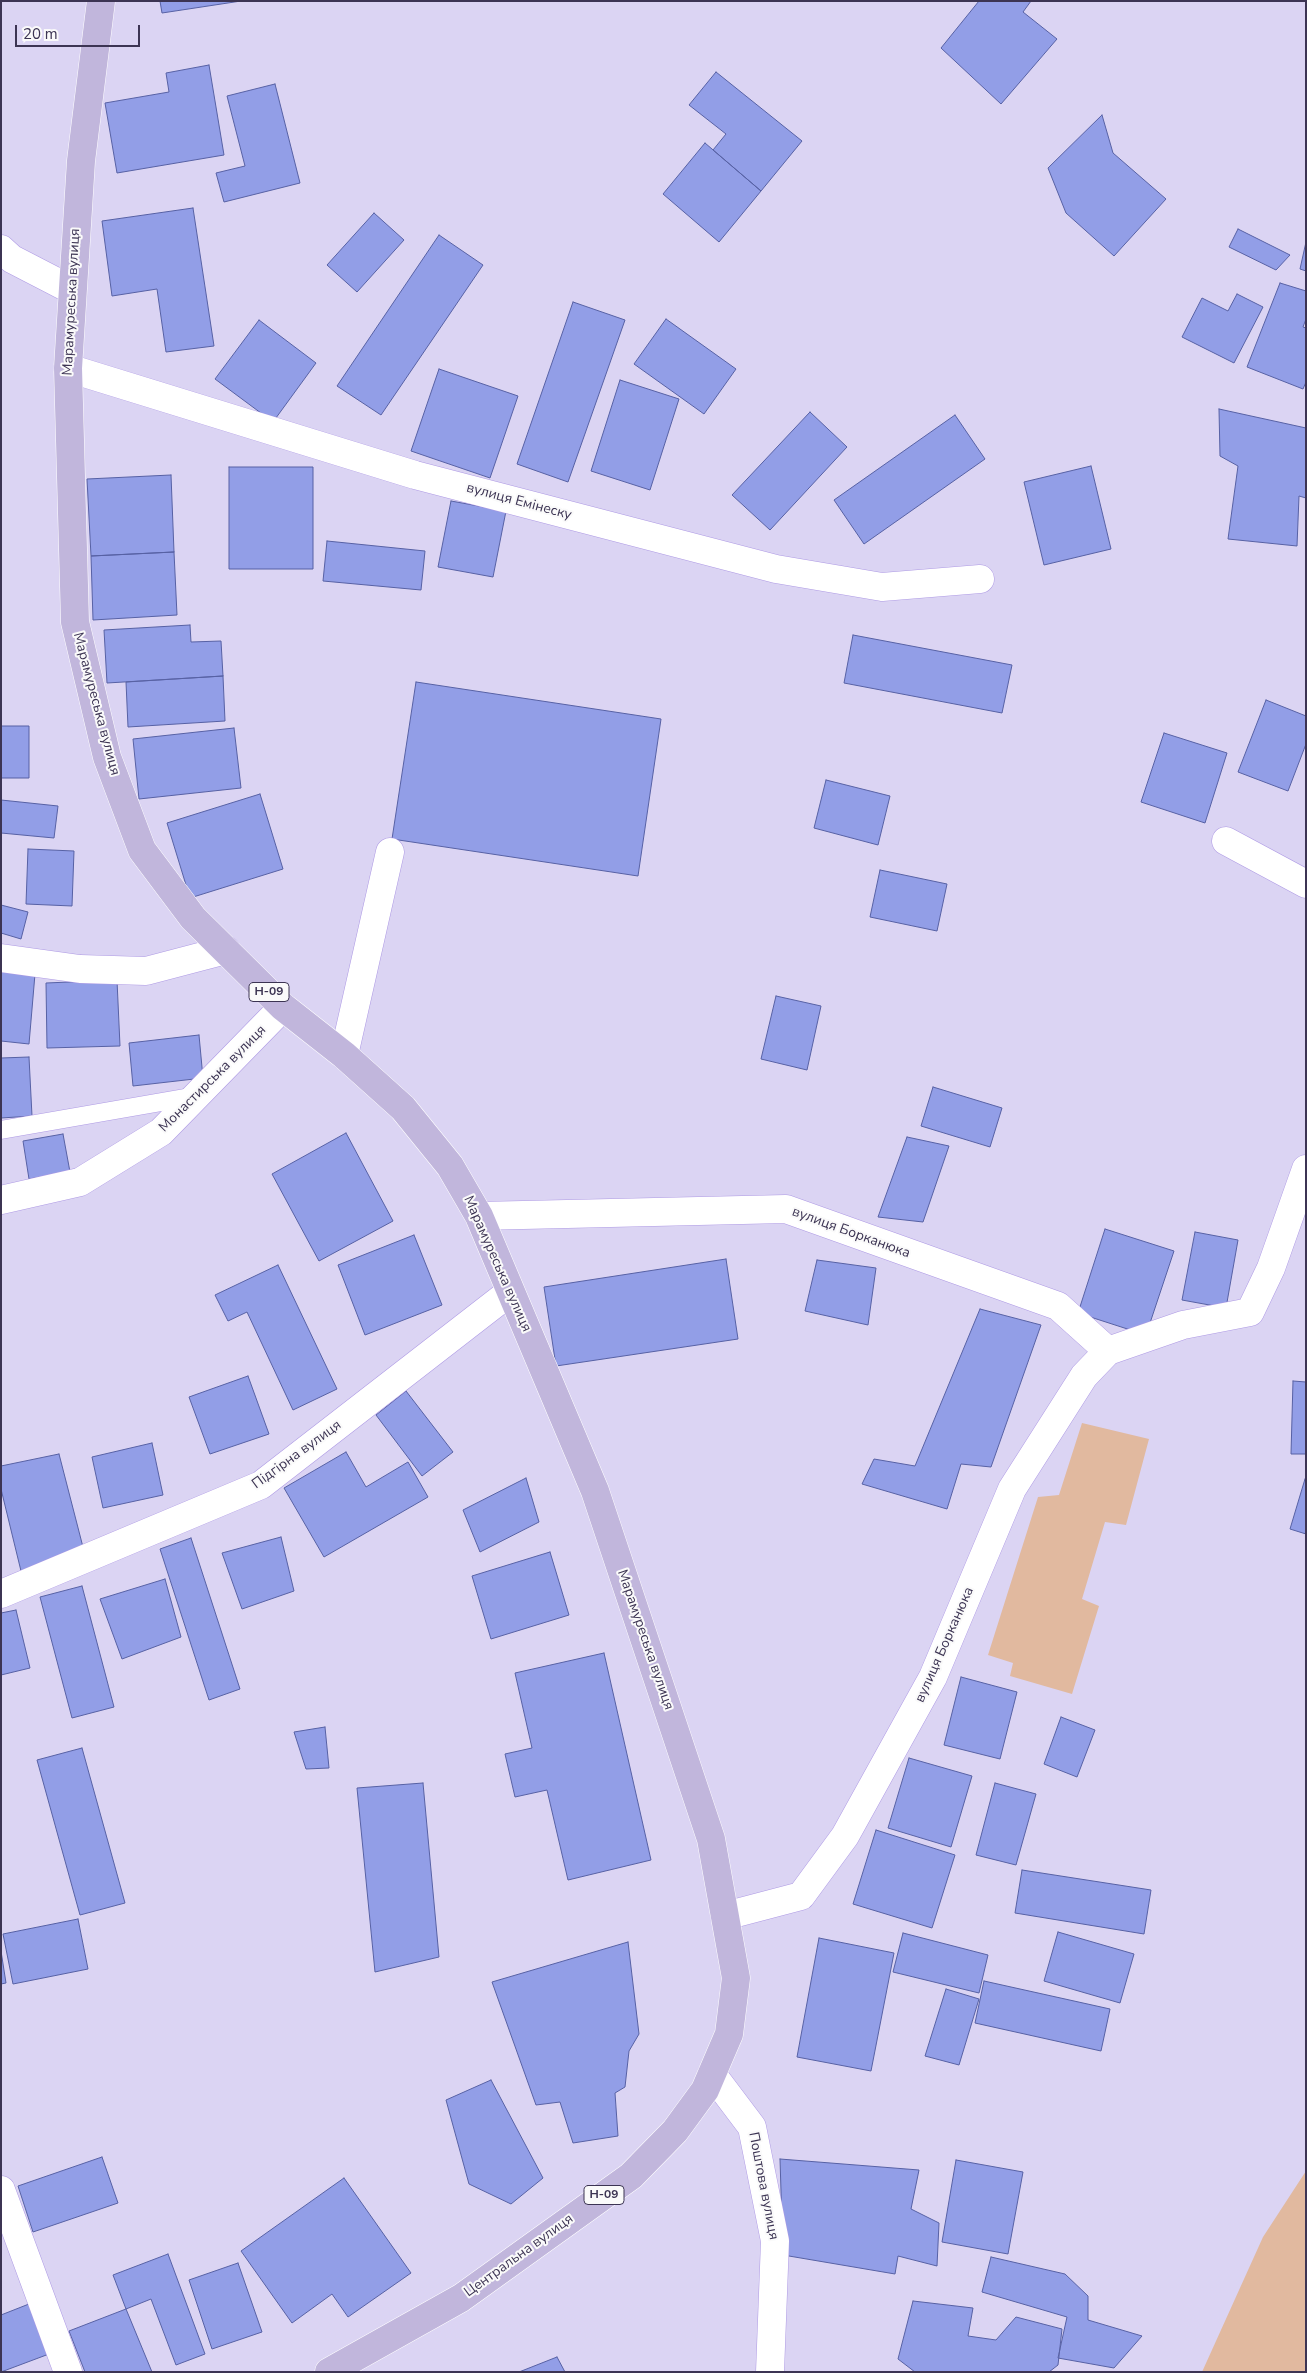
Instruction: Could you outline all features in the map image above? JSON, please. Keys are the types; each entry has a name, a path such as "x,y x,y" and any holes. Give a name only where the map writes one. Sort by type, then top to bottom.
{"main road":[{"name":"Марамуреська вулиця","path":"101,1 81,161 68,368 75,622 107,757 142,850 193,918 283,1007 344,1055 403,1108 450,1166 478,1216 595,1491 711,1839 725,1916"},
{"name":"Центральна вулиця","path":"331,2371 461,2298 631,2176 675,2131 706,2090 729,2034 736,1978 725,1916"}],"street":[{"path":"1,249 12,259 72,290"},
{"name":"вулиця Емінеску","path":"68,368 416,474 776,569 882,587 980,579"},
{"path":"1226,841 1306,884"},
{"path":"344,1055 390,852"},
{"path":"1,958 80,969 146,971 226,950"},
{"name":"Монастирська вулиця","path":"1,1200 80,1182 161,1132 283,1007"},
{"name":"вулиця Борканюка","path":"725,1916 801,1896 845,1836 933,1677 1012,1489 1084,1376 1108,1351 1183,1325 1250,1312 1271,1268 1306,1169"},
{"name":"вулиця Борканюка","path":"478,1216 786,1209 1058,1306 1108,1351"},
{"name":"Підгірна вулиця","path":"1,1594 261,1485 510,1292"},
{"name":"Поштова вулиця","path":"712,2074 752,2127 775,2241 770,2372"},
{"path":"1,2190 68,2372"}],"lane":[{"path":"1,1130 196,1096"}],"shaded area":[{"path":"1082,1423 1149,1439 1126,1525 1105,1522 1082,1599 1099,1606 1072,1694 1010,1676 1013,1663 988,1655 1038,1497 1059,1495"},
{"path":"1306,2171 1306,2372 1202,2372 1263,2237"}],"building":[{"path":"160,1 241,1 162,13"},
{"path":"979,1 1031,1 1023,12 1057,39 1001,104 941,48"},
{"path":"209,65 224,155 117,173 105,103 169,92 166,73"},
{"path":"716,72 802,141 761,191 713,150 726,134 689,105"},
{"path":"275,84 300,183 224,202 216,173 245,166 227,96"},
{"path":"1102,115 1113,153 1166,199 1114,256 1066,213 1048,168"},
{"path":"705,143 761,191 719,242 663,194"},
{"path":"193,208 214,346 166,352 157,289 112,296 102,221"},
{"path":"374,213 404,240 357,292 327,265"},
{"path":"1238,229 1290,255 1276,270 1229,247"},
{"path":"439,235 483,265 381,415 337,386"},
{"path":"1306,242 1306,271 1300,269"},
{"path":"1280,283 1306,291 1306,319 1303,327 1306,328 1306,382 1303,389 1247,367"},
{"path":"1237,294 1263,307 1234,363 1182,337 1202,298 1228,311"},
{"path":"573,302 625,320 568,482 517,464"},
{"path":"666,319 736,369 704,414 634,364"},
{"path":"259,320 316,363 273,422 215,379"},
{"path":"439,369 518,396 490,478 411,451"},
{"path":"620,380 679,399 650,490 591,471"},
{"path":"1219,409 1306,428 1306,498 1299,496 1297,546 1228,539 1238,466 1220,456"},
{"path":"810,412 847,447 770,530 732,495"},
{"path":"955,415 985,459 864,544 834,500"},
{"path":"1091,466 1111,549 1044,565 1024,482"},
{"path":"229,467 313,467 313,569 229,569"},
{"path":"171,475 174,552 91,556 87,479"},
{"path":"451,501 506,511 493,577 438,567"},
{"path":"327,541 425,551 421,590 323,581"},
{"path":"174,552 177,615 93,620 91,556"},
{"path":"190,625 191,642 221,641 223,676 107,683 104,630"},
{"path":"853,635 1012,665 1002,713 844,683"},
{"path":"223,676 225,721 128,727 126,682"},
{"path":"416,682 661,719 638,876 392,839"},
{"path":"1266,700 1306,716 1306,744 1288,791 1238,772"},
{"path":"1,726 29,726 29,778 1,778"},
{"path":"234,728 241,788 139,799 133,739"},
{"path":"1164,733 1227,753 1205,823 1141,802"},
{"path":"826,780 890,796 878,845 814,828"},
{"path":"260,794 283,869 190,898 167,823"},
{"path":"1,800 58,806 54,838 1,833"},
{"path":"28,849 74,851 72,906 26,904"},
{"path":"880,870 947,884 937,931 870,917"},
{"path":"1,905 28,912 21,939 1,933"},
{"path":"1,971 35,974 29,1044 1,1041"},
{"path":"117,980 120,1046 47,1048 46,983"},
{"path":"776,996 821,1006 807,1070 761,1059"},
{"path":"199,1035 203,1078 133,1086 129,1043"},
{"path":"29,1057 32,1116 1,1118 1,1058"},
{"path":"933,1087 1002,1108 990,1147 921,1126"},
{"path":"346,1133 393,1221 319,1261 272,1174"},
{"path":"63,1134 70,1172 29,1179 23,1141"},
{"path":"907,1137 949,1146 923,1222 878,1217"},
{"path":"1105,1229 1174,1251 1146,1335 1078,1313"},
{"path":"1195,1232 1238,1240 1226,1308 1182,1300"},
{"path":"414,1235 442,1305 365,1335 338,1265"},
{"path":"726,1259 738,1339 556,1366 544,1287"},
{"path":"817,1260 876,1268 868,1325 805,1311"},
{"path":"278,1265 337,1389 293,1410 247,1312 228,1321 215,1295"},
{"path":"980,1309 1041,1325 991,1467 961,1464 947,1509 862,1484 874,1459 915,1466"},
{"path":"248,1376 269,1434 210,1454 189,1397"},
{"path":"1293,1381 1306,1382 1306,1454 1291,1454"},
{"path":"406,1391 453,1452 422,1476 376,1415"},
{"path":"152,1443 163,1495 103,1508 92,1457"},
{"path":"346,1452 366,1487 408,1462 428,1497 324,1557 284,1488"},
{"path":"59,1454 84,1551 21,1571 1,1489 1,1466"},
{"path":"526,1478 539,1522 480,1552 463,1510"},
{"path":"1306,1479 1306,1534 1290,1529"},
{"path":"281,1537 294,1591 242,1609 222,1553"},
{"path":"191,1538 240,1689 209,1700 160,1549"},
{"path":"550,1552 569,1615 491,1639 472,1576"},
{"path":"165,1579 181,1637 122,1659 100,1599"},
{"path":"82,1586 114,1707 72,1718 40,1597"},
{"path":"16,1610 30,1668 1,1675 1,1613"},
{"path":"604,1653 651,1860 568,1880 547,1790 515,1797 505,1754 532,1748 515,1673"},
{"path":"961,1677 1017,1692 1000,1759 944,1745"},
{"path":"1061,1717 1095,1730 1077,1777 1044,1764"},
{"path":"325,1727 329,1768 306,1769 294,1732"},
{"path":"82,1748 125,1903 80,1915 37,1760"},
{"path":"909,1758 972,1776 951,1847 888,1828"},
{"path":"423,1783 439,1957 375,1972 357,1788"},
{"path":"995,1783 1036,1794 1016,1865 976,1855"},
{"path":"876,1830 955,1855 932,1928 853,1904"},
{"path":"1022,1870 1151,1890 1144,1934 1015,1913"},
{"path":"78,1919 88,1969 13,1984 3,1934"},
{"path":"1058,1932 1134,1954 1120,2003 1044,1981"},
{"path":"903,1933 988,1955 979,1993 893,1972"},
{"path":"819,1938 894,1953 871,2071 797,2057"},
{"path":"628,1942 639,2034 629,2051 625,2087 615,2093 618,2136 573,2143 560,2102 536,2105 492,1982"},
{"path":"1,1951 6,1983 1,1984"},
{"path":"984,1981 1110,2009 1101,2051 975,2023"},
{"path":"946,1989 979,1999 959,2065 925,2056"},
{"path":"491,2080 543,2178 511,2204 469,2184 446,2100"},
{"path":"102,2157 118,2203 33,2232 18,2186"},
{"path":"780,2159 919,2170 911,2209 939,2223 937,2266 898,2256 895,2274 783,2255"},
{"path":"956,2160 1023,2172 1008,2254 942,2242"},
{"path":"344,2178 411,2273 348,2317 332,2294 292,2323 241,2251"},
{"path":"168,2254 205,2354 176,2365 151,2299 126,2309 113,2275"},
{"path":"991,2257 1065,2274 1088,2296 1088,2320 1142,2336 1114,2368 1058,2358 1067,2317 982,2292"},
{"path":"238,2263 262,2332 212,2349 189,2280"},
{"path":"913,2301 973,2308 968,2336 996,2340 1016,2317 1062,2329 1058,2365 1049,2372 915,2372 898,2359"},
{"path":"29,2304 49,2354 1,2372 1,2315"},
{"path":"126,2309 152,2372 85,2372 69,2331"},
{"path":"557,2357 565,2372 519,2372"}]}
